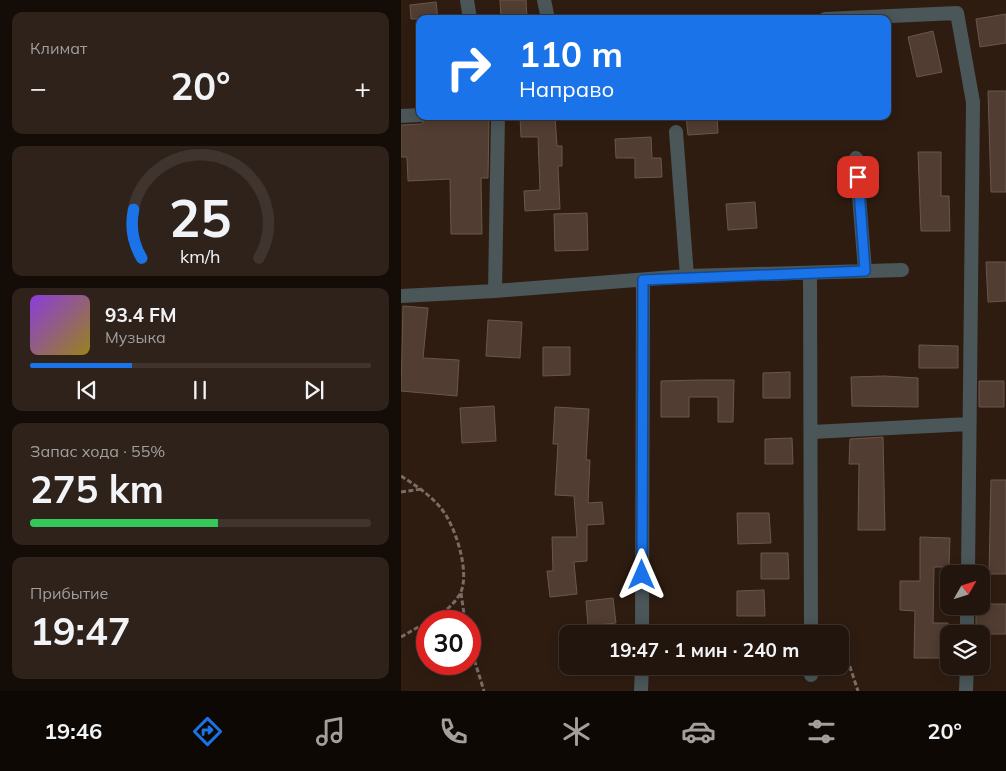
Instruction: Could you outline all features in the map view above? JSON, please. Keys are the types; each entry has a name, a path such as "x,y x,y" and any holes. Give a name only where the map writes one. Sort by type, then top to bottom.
{"street":[{"path":"467,0 469,15"},
{"path":"544,0 547,15"},
{"path":"891,16 957,13 973,102 968,565"},
{"path":"401,116 416,115"},
{"path":"495,291 498,120"},
{"path":"676,132 687,276"},
{"path":"856,158 865,271"},
{"path":"401,296 495,291 687,276 903,270"},
{"path":"810,273 812,432 811,625"},
{"path":"642,625 643,280"},
{"path":"812,432 969,424"},
{"path":"641,675 641,691"},
{"path":"967,675 967,691"}],"path":[{"path":"401,476 422,489 442,508 456,536 464,567 461,592 463,610"},
{"path":"401,492 422,489"},
{"path":"448,610 461,592"},
{"path":"401,637 416,629"},
{"path":"849,664 858,691"},
{"path":"479,675 484,691"}],"building":[{"path":"500,0 526,0 527,15 501,15"},
{"path":"436,2 438,15 416,15 416,19 411,19 410,5"},
{"path":"1006,14 1006,43 980,47 976,19"},
{"path":"933,31 942,72 917,77 908,37"},
{"path":"988,91 1006,91 1006,192 991,192"},
{"path":"425,120 489,120 488,178 481,178 482,234 451,234 450,179 408,181 407,157 401,157 401,125 421,124"},
{"path":"520,120 555,120 557,146 562,146 562,166 558,166 560,209 525,211 524,191 540,190 538,137 521,137"},
{"path":"686,120 717,120 718,133 688,135"},
{"path":"651,137 652,158 661,158 662,177 635,178 635,158 616,158 615,139"},
{"path":"918,152 941,152 941,196 949,196 950,231 921,231"},
{"path":"755,202 757,228 728,230 726,204"},
{"path":"587,213 588,250 555,251 554,214"},
{"path":"986,262 1006,262 1006,301 988,302"},
{"path":"403,306 428,308 423,358 459,360 457,396 401,391"},
{"path":"488,320 522,322 520,358 486,356"},
{"path":"919,345 958,346 958,368 919,368"},
{"path":"543,347 570,347 570,375 543,376"},
{"path":"790,372 790,398 763,398 763,373"},
{"path":"851,377 918,378 918,407 852,406"},
{"path":"734,380 733,422 718,422 718,397 689,397 689,417 661,417 661,381"},
{"path":"979,381 1004,381 1004,407 979,407"},
{"path":"494,406 496,441 462,443 460,408"},
{"path":"555,407 589,409 586,460 590,460 588,503 602,502 604,524 587,525 587,561 574,562 577,594 550,597 547,571 553,571 552,537 577,537 574,496 555,495 558,444 553,444"},
{"path":"883,437 885,530 858,530 859,464 849,464 850,439"},
{"path":"792,438 793,464 765,464 765,439"},
{"path":"991,480 1006,480 1006,574 990,574"},
{"path":"737,513 769,513 771,543 738,544"},
{"path":"920,537 950,538 949,565 934,567 933,623 948,623 948,625 940,625 940,658 914,658 915,611 900,610 900,581 920,581"},
{"path":"761,553 788,553 789,579 761,579"},
{"path":"764,590 765,616 737,616 737,591"},
{"path":"613,598 616,623 588,625 586,601"},
{"path":"990,604 1006,604 1006,634 990,634 990,625 976,625 976,615 990,615"}],"route":[{"path":"642,575 643,280 687,276 865,271 858,177"}]}
